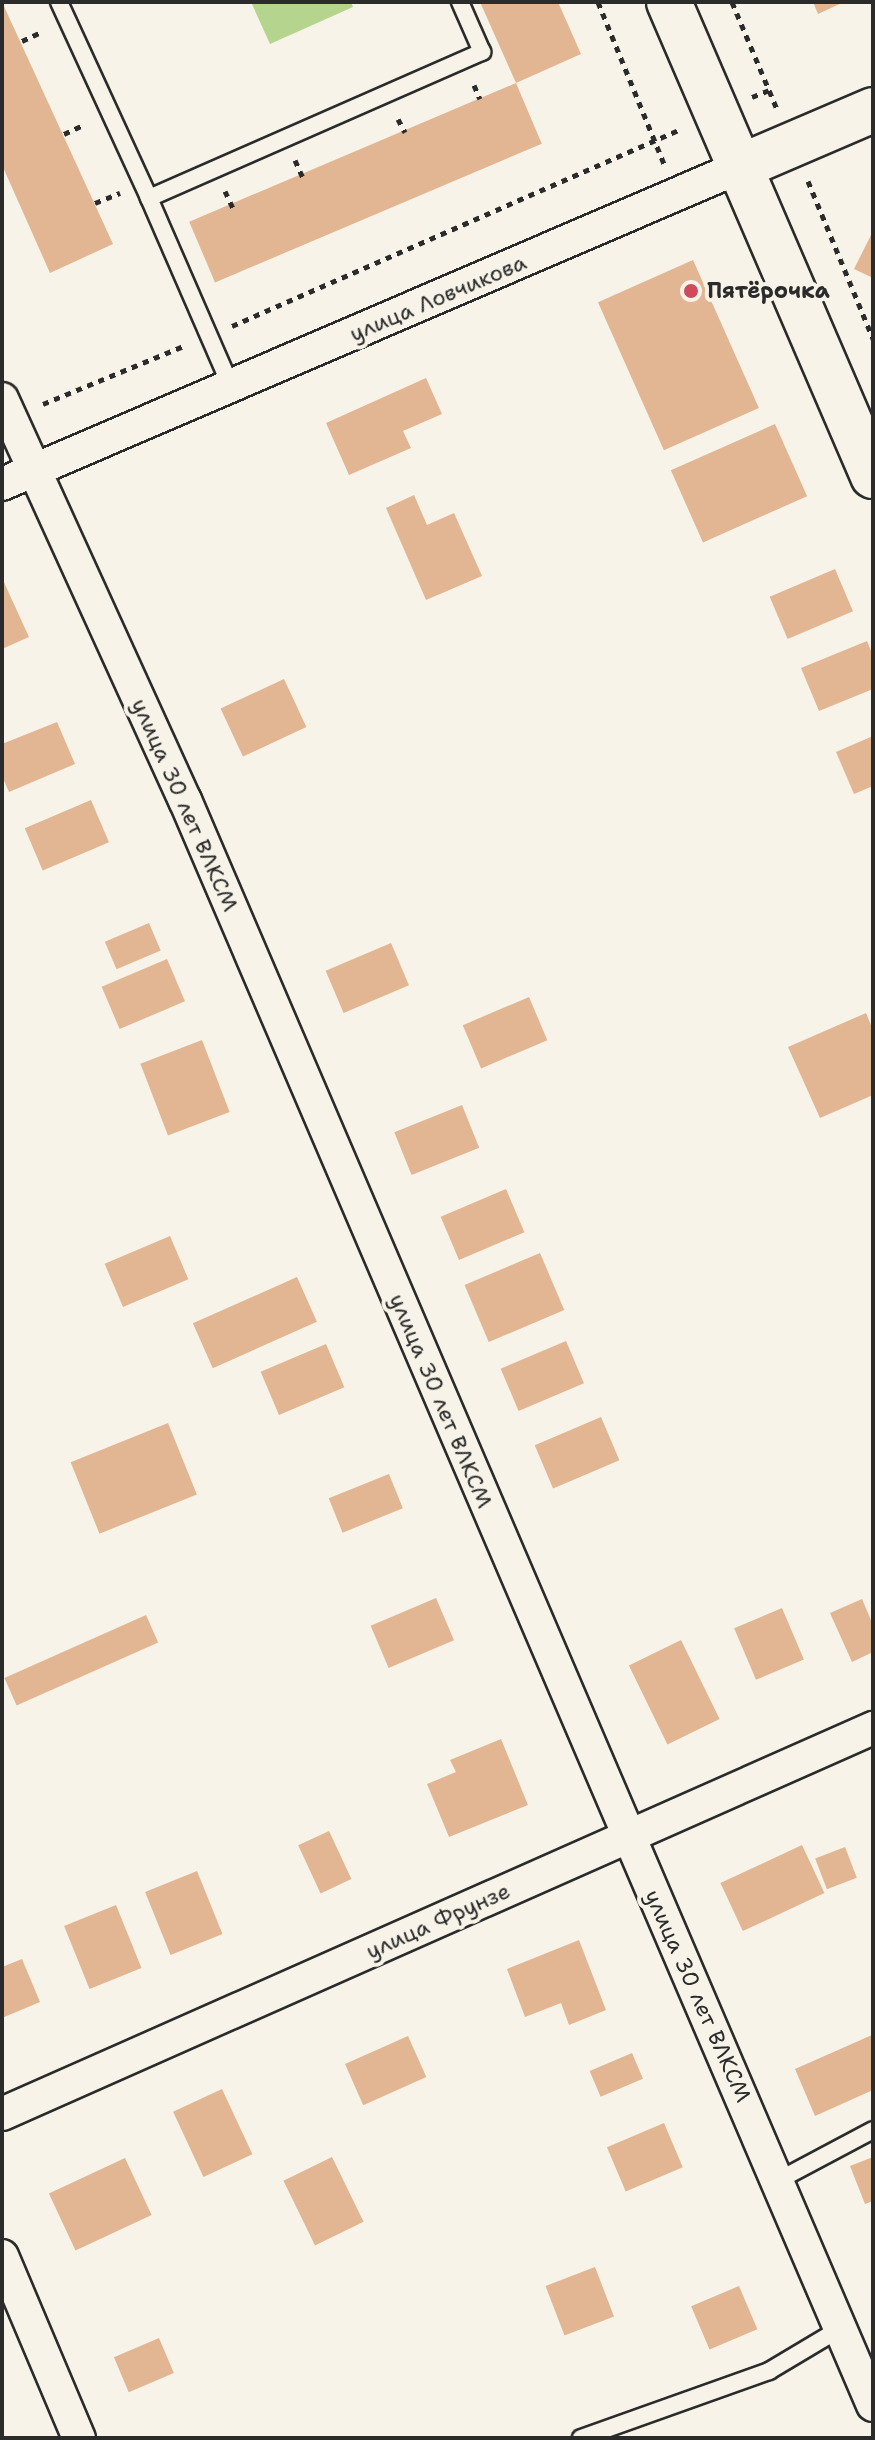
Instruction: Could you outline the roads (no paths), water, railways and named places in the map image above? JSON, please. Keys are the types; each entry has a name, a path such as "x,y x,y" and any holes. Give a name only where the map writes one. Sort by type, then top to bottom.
{"street":[{"path":"669,2 873,476"},
{"name":"улица Ловчикова","path":"2,484 873,110"},
{"name":"улица 30 лет ВЛКСМ","path":"6,408 32,471 185,800 873,2405"},
{"name":"улица Фрунзе","path":"2,2114 873,1728"},
{"path":"2,2256 79,2438"}],"lane":[{"path":"59,2 231,387"},
{"path":"149,198 482,52 460,2"},
{"path":"779,2180 873,2130"},
{"path":"581,2438 769,2371 841,2328"}],"place":[{"name":"Пятёрочка","path":"691,291"}]}
